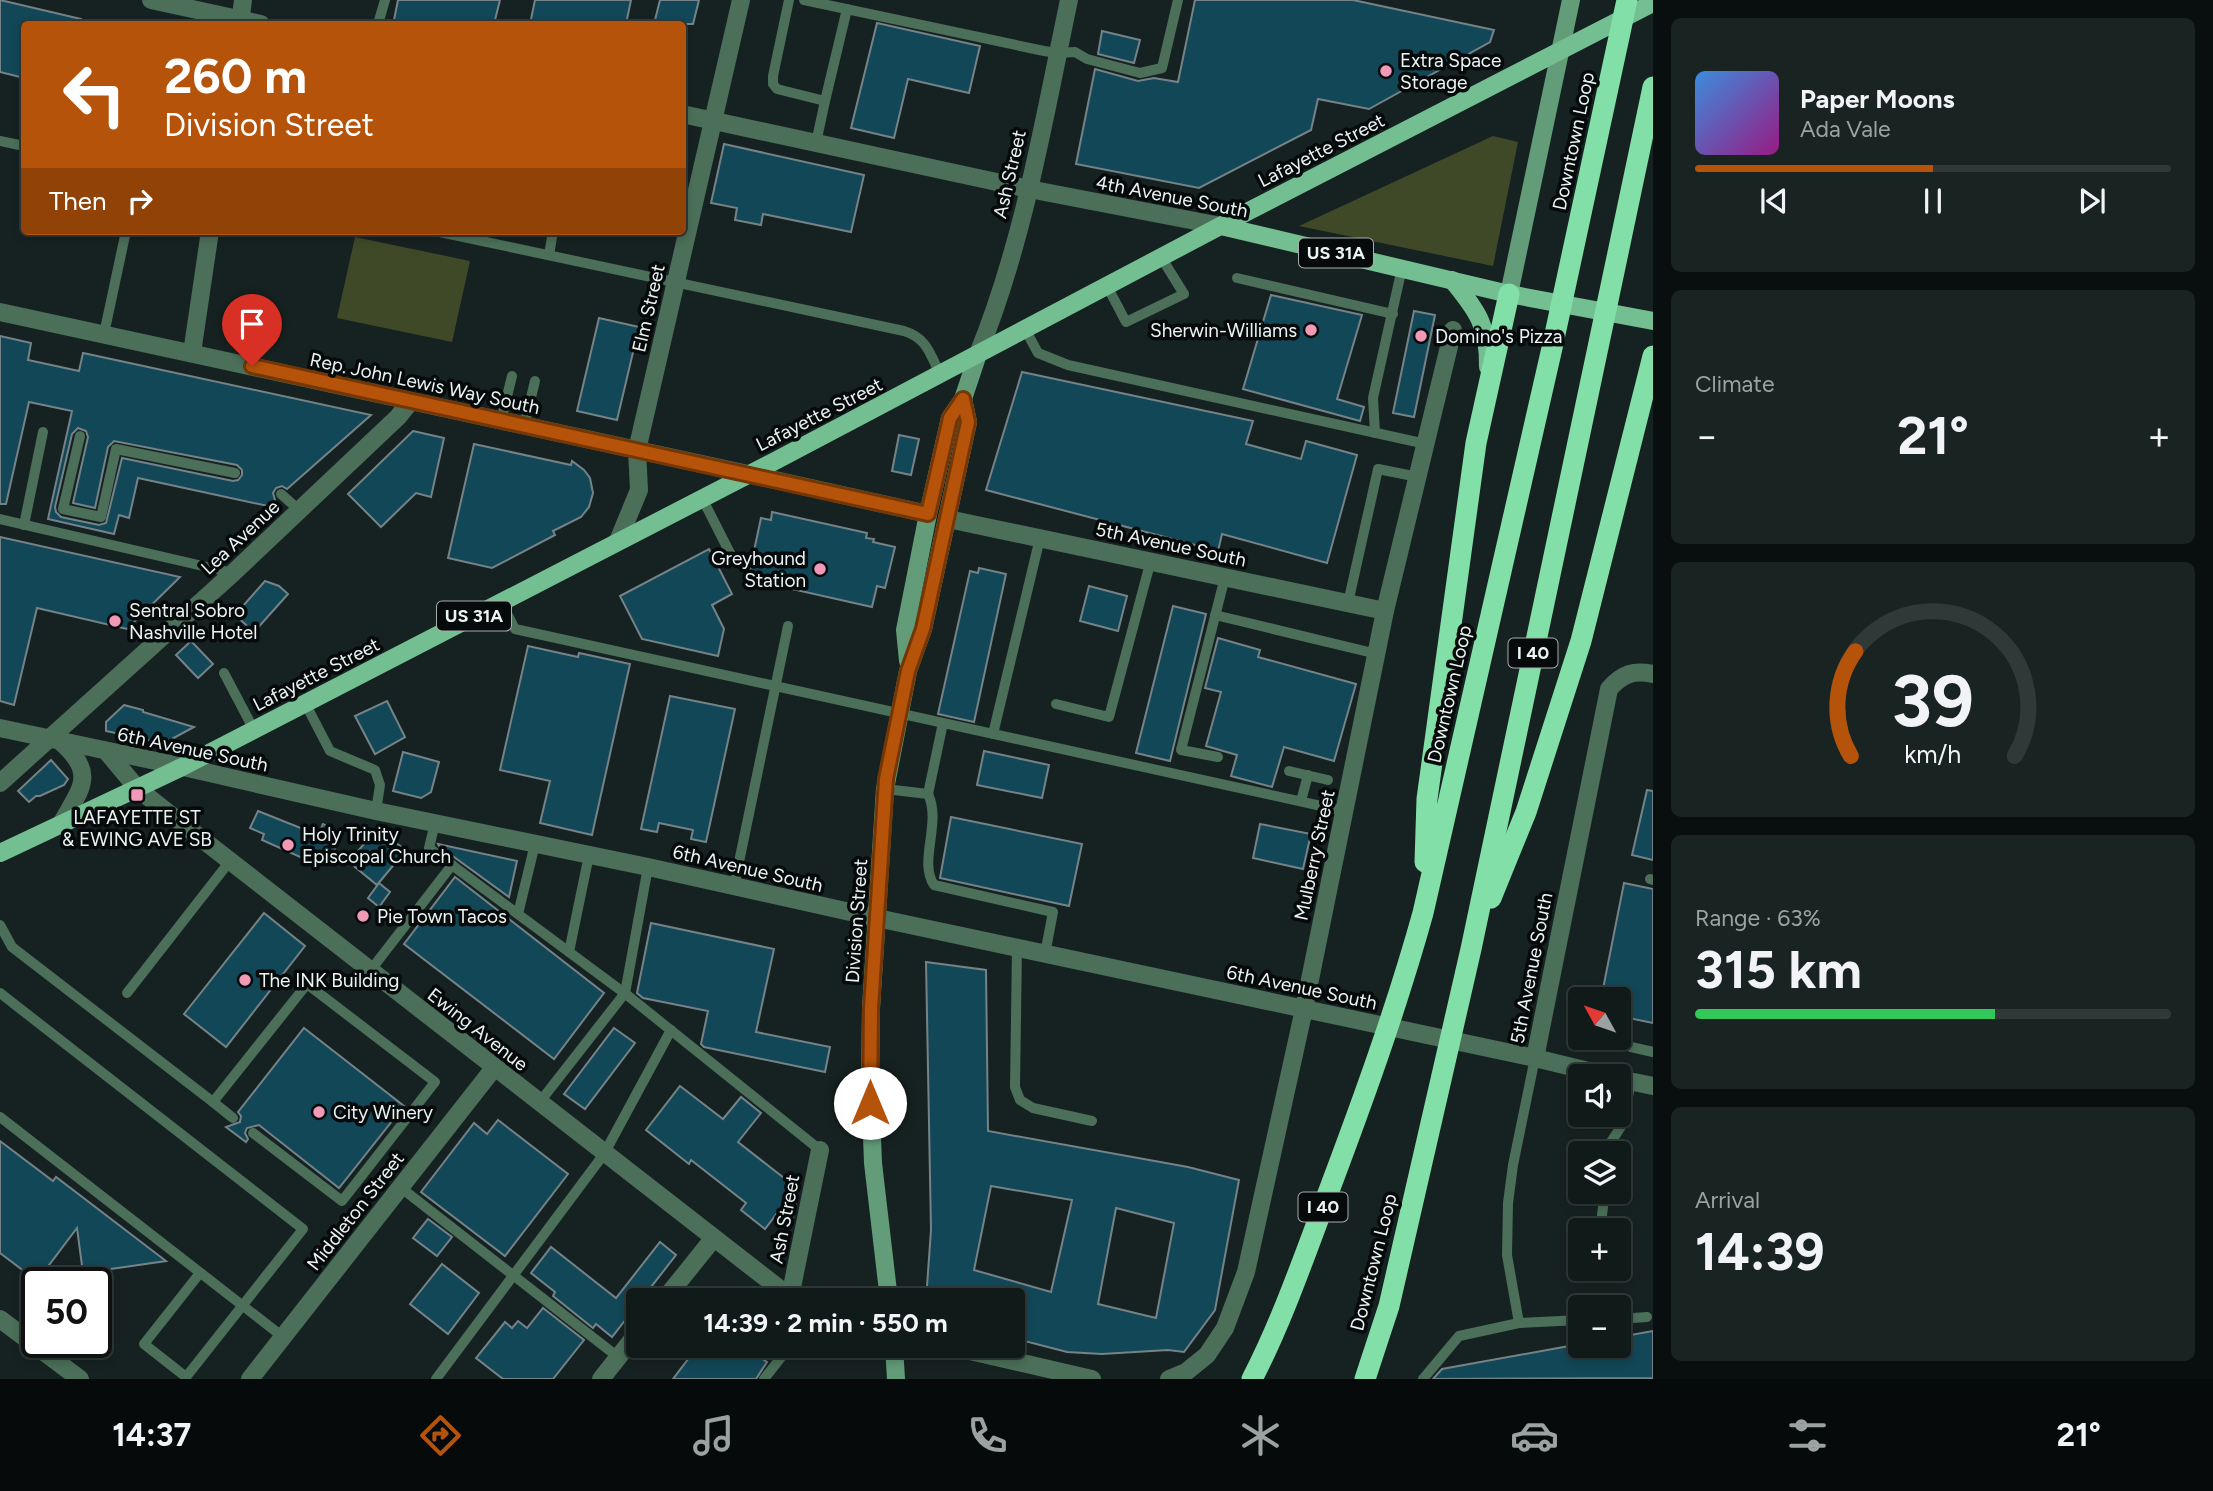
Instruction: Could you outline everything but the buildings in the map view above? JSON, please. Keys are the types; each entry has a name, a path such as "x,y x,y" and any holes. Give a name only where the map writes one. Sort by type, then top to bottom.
{"highway":[{"name":"Downtown Loop","path":"1256,1373 1305,1255 1380,1054 1423,913 1552,348 1627,0"},
{"name":"Downtown Loop","path":"1367,1373 1389,1306 1471,949 1653,87"},
{"path":"1423,913 1427,799 1474,455 1508,293"},
{"path":"1471,949 1526,812 1581,641 1653,356"},
{"path":"1637,415 1653,383"}],"main road":[{"path":"1508,293 1571,0"},
{"name":"Lafayette Street","path":"0,853 182,767 305,704 1653,3"},
{"name":"4th Avenue South","path":"1220,226 1508,293 1653,321"},
{"path":"1452,280 1474,305 1482,320 1488,350 1487,390"},
{"name":"Division Street","path":"908,671 905,630 928,514 950,418 963,399 978,354"},
{"name":"Division Street","path":"888,1288 871,1123 871,1008 885,789 908,671 923,629 968,422 963,399"},
{"path":"895,1358 896,1379"}],"street":[{"path":"151,0 236,21"},
{"path":"240,21 243,0"},
{"name":"Elm Street","path":"618,541 639,490 637,450 741,0"},
{"name":"Ash Street","path":"978,354 997,306 1029,190 1069,0"},
{"name":"4th Avenue South","path":"686,115 1029,190 1220,226"},
{"path":"192,353 209,235"},
{"name":"Rep. John Lewis Way South","path":"0,312 637,450"},
{"name":"Mulberry Street","path":"1169,1379 1186,1372 1207,1354 1225,1328 1246,1272 1304,1009 1385,611 1453,330"},
{"name":"Lea Avenue","path":"0,783 55,741 398,417 411,401"},
{"path":"637,450 928,514"},
{"name":"5th Avenue South","path":"948,519 1385,611"},
{"name":"5th Avenue South","path":"1535,1058 1609,689 1620,677 1631,673 1653,674"},
{"name":"6th Avenue South","path":"0,728 1568,1066"},
{"path":"55,741 80,762 84,778 81,789 61,824"},
{"name":"Ewing Avenue","path":"107,752 137,788 778,1288"},
{"name":"Middleton Street","path":"250,1379 494,1068"},
{"path":"1631,1081 1653,1086"},
{"name":"Ash Street","path":"794,1288 820,1150"},
{"path":"674,1288 713,1239"},
{"path":"0,1319 80,1379"},
{"path":"601,1379 626,1347"},
{"path":"1000,1358 1092,1379"}],"lane":[{"path":"380,21 385,0"},
{"path":"789,0 773,84 777,89 825,101"},
{"path":"804,0 1058,53 1074,52 1087,59 1140,73 1162,68 1178,0"},
{"path":"816,143 847,9"},
{"path":"0,141 21,145"},
{"path":"104,334 125,235"},
{"path":"454,235 914,334 924,341 940,374"},
{"path":"548,255 552,235"},
{"path":"1107,286 1126,322 1184,294 1161,257"},
{"path":"1376,433 1373,398 1402,268"},
{"path":"1237,278 1393,314"},
{"path":"1025,329 1038,353 1068,365 1426,444"},
{"path":"501,421 512,376"},
{"path":"524,426 535,381"},
{"path":"24,525 43,432"},
{"path":"80,436 64,509 101,517 116,449 235,473"},
{"path":"1348,603 1378,469 1418,477"},
{"path":"281,494 299,510"},
{"path":"702,498 732,557"},
{"path":"0,519 233,573"},
{"path":"993,734 1040,538"},
{"path":"1056,704 1109,717 1151,561"},
{"path":"1218,757 1181,750 1225,577"},
{"path":"501,602 515,629 1345,811"},
{"path":"1216,615 1377,654"},
{"path":"734,886 788,626"},
{"path":"224,673 254,730"},
{"path":"305,704 330,751 375,770 380,785 376,811"},
{"path":"943,723 928,794 934,816 929,875 934,886 939,888 1053,912 1045,954"},
{"path":"1289,771 1328,780"},
{"path":"1301,801 1308,775"},
{"path":"885,789 928,794"},
{"path":"435,823 429,848 625,993 820,1150"},
{"path":"518,915 535,844"},
{"path":"569,952 589,855"},
{"path":"127,993 230,861"},
{"path":"370,971 452,865"},
{"path":"539,1103 625,993 649,867"},
{"path":"0,925 12,947 233,1118"},
{"path":"1017,947 1015,1087 1020,1100 1033,1108 1092,1121"},
{"path":"213,1102 307,984 435,1082 342,1201 253,1133"},
{"path":"0,993 303,1229 186,1377 144,1344 200,1273"},
{"path":"436,1379 604,1154 671,1030"},
{"path":"1631,1047 1653,1052"},
{"path":"1519,1323 1507,1255 1508,1203 1535,1058"},
{"path":"0,1117 283,1337"},
{"path":"400,1187 618,1357"},
{"path":"1631,1318 1647,1317"},
{"path":"1423,1379 1459,1336 1519,1323 1568,1321"},
{"path":"764,1379 781,1358"}],"green space":[{"path":"1493,136 1518,142 1493,266 1299,226"},
{"path":"355,237 470,261 452,342 337,318"}],"place":[{"name":"Extra Space Storage","path":"1386,71"},
{"name":"Sherwin-Williams","path":"1311,330"},
{"name":"Domino's Pizza","path":"1421,336"},
{"name":"Greyhound Station","path":"820,569"},
{"name":"Sentral Sobro Nashville Hotel","path":"115,621"},
{"name":"LAFAYETTE ST & EWING AVE SB","path":"137,795"},
{"name":"Holy Trinity Episcopal Church","path":"288,845"},
{"name":"Pie Town Tacos","path":"363,916"},
{"name":"The INK Building","path":"245,980"},
{"name":"City Winery","path":"319,1112"}],"route":[{"path":"252,366 928,514 950,418 963,399 968,422 923,629 908,671 886,779 871,1008 870,1103"}]}
